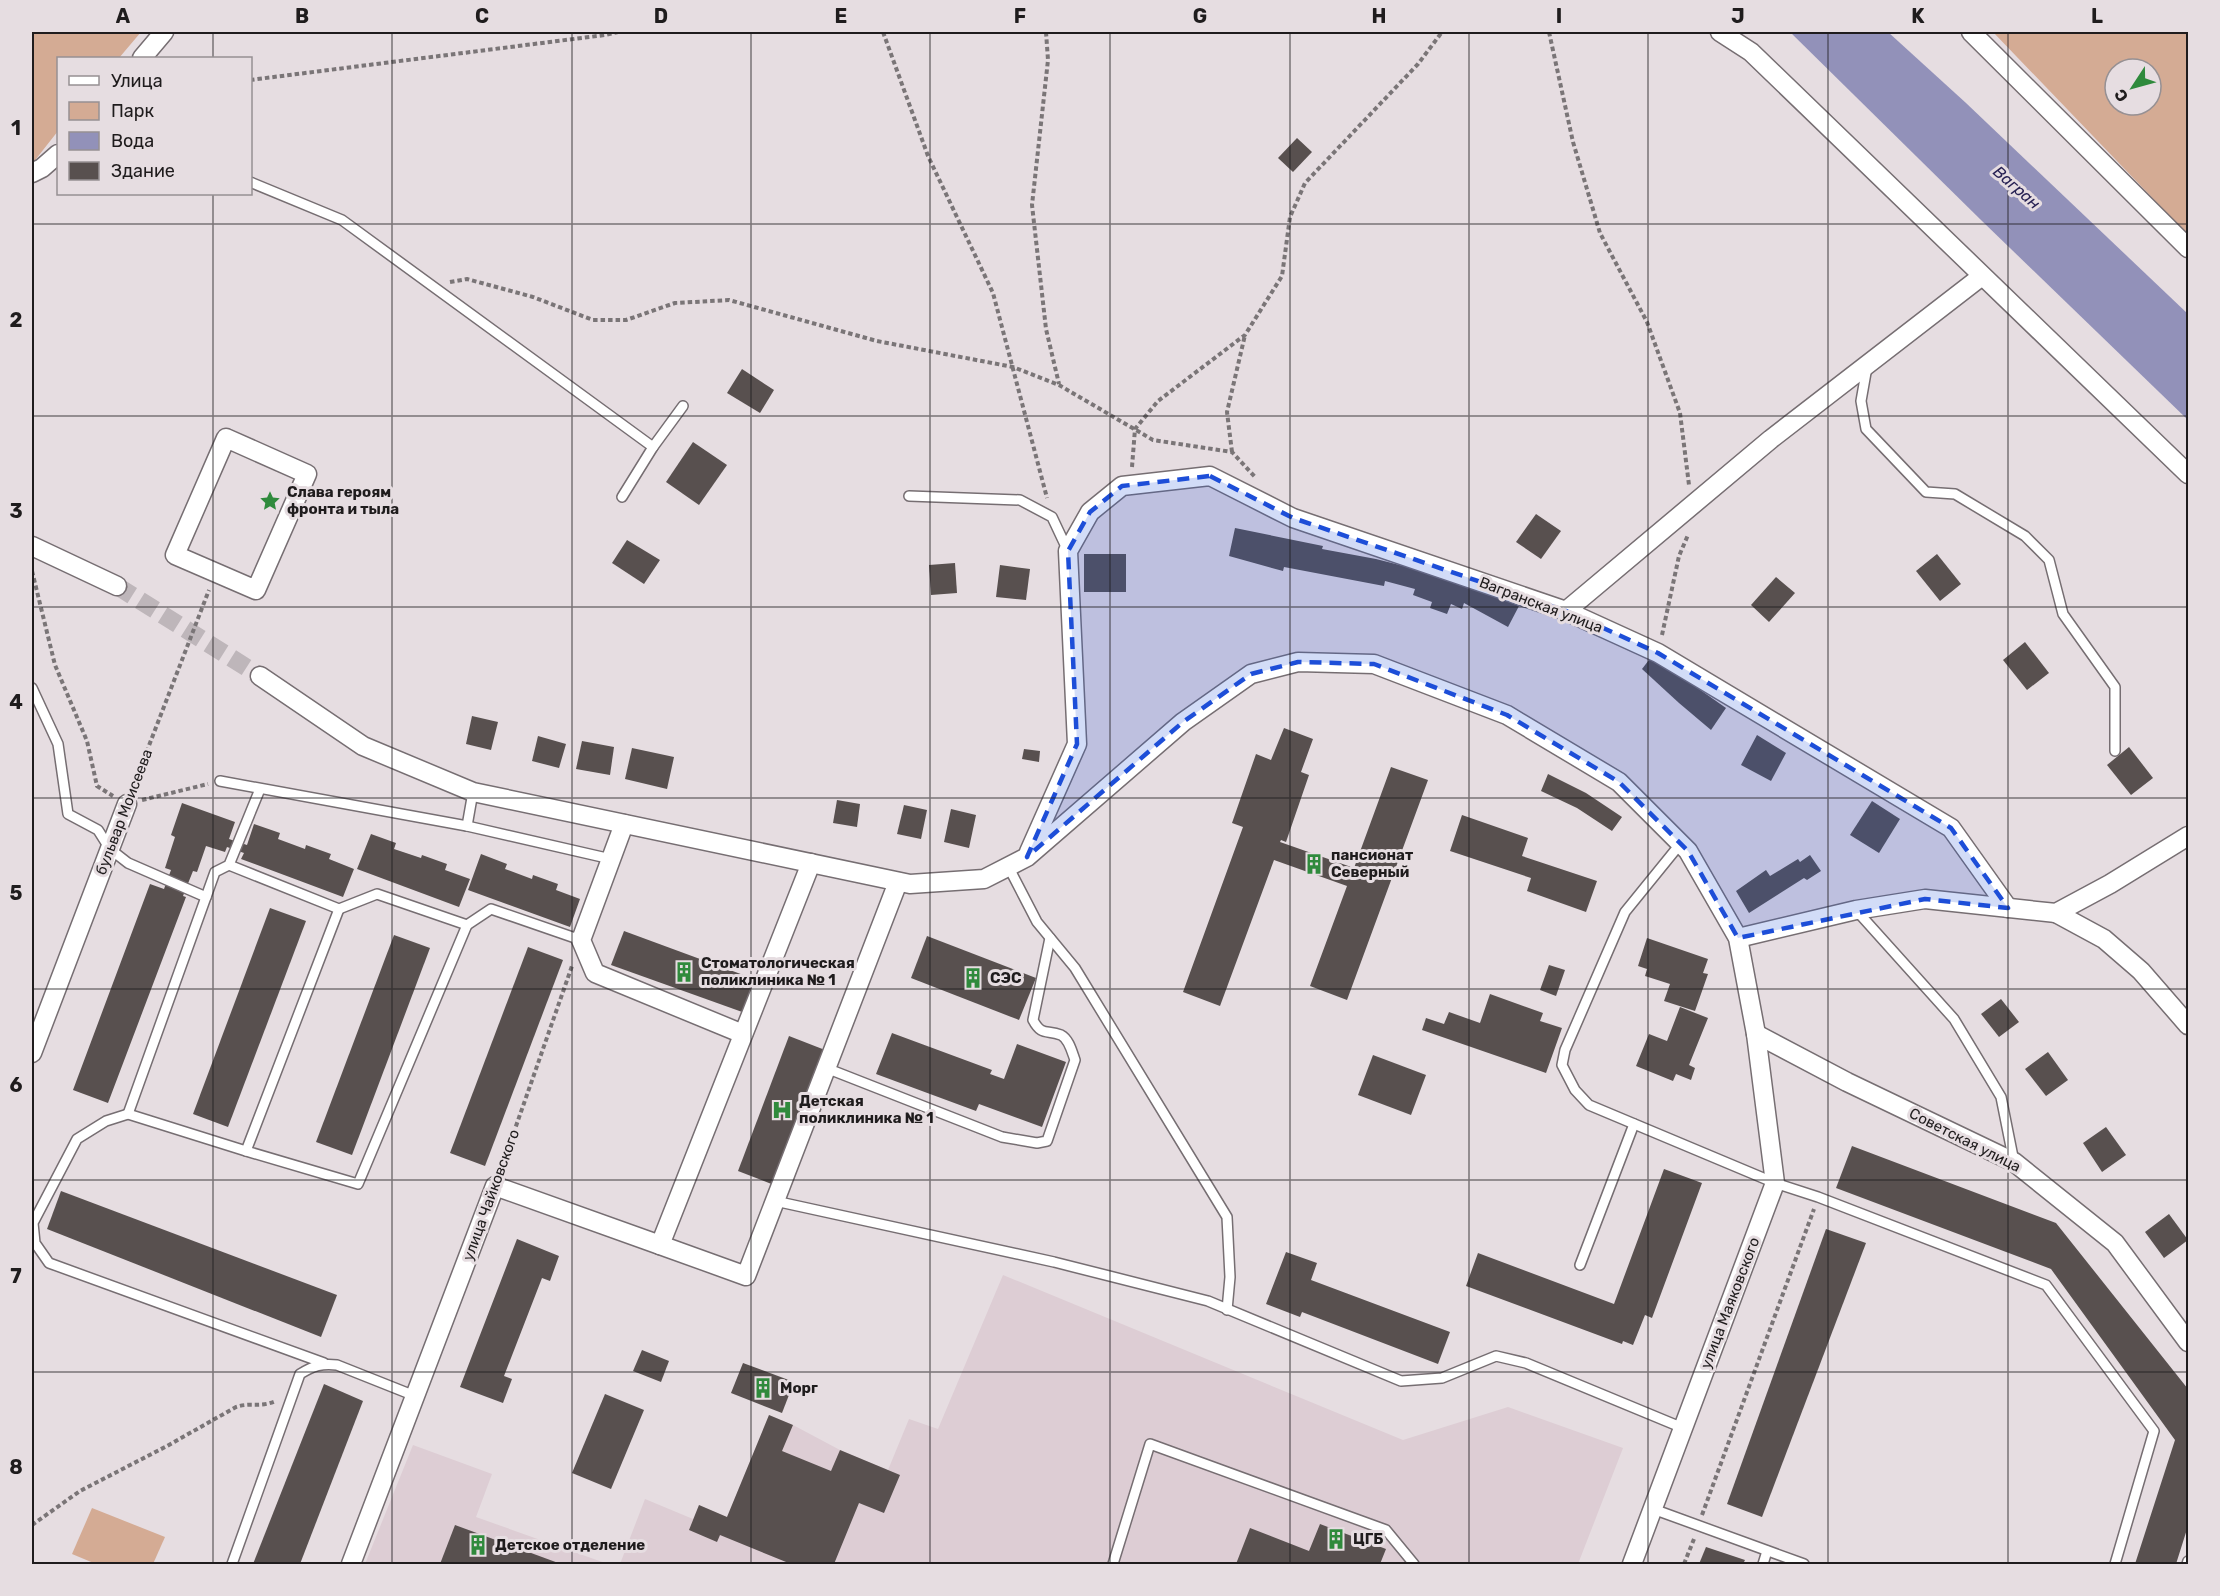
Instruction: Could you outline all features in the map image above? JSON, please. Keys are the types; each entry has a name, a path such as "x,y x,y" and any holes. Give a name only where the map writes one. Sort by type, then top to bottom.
{"street":[{"path":"143,57 164,32"},
{"path":"1720,32 1751,52 2188,474"},
{"path":"1971,32 2188,248"},
{"path":"32,173 42,168 57,155"},
{"path":"1566,611 1771,439 1982,276"},
{"path":"226,438 307,474 256,590 216,572 175,555 226,438"},
{"name":"Вагранская улица","path":"1122,486 1210,476 1293,518 1566,611 1658,653 1951,828 2008,908"},
{"path":"1027,857 1077,744 1068,551 1090,512 1122,486"},
{"path":"32,546 117,586"},
{"name":"улица Маяковского","path":"260,675 363,746 473,792 910,885 984,879 1027,857 1183,722 1251,674 1298,662 1374,664 1507,715 1619,782 1688,851 1738,938 1756,1034 1775,1183 1632,1564"},
{"name":"бульвар Моисеева","path":"32,1053 126,804"},
{"path":"624,824 581,940 595,973 743,1034"},
{"path":"2056,913 2110,884 2188,836"},
{"path":"660,1245 811,863"},
{"path":"495,1186 746,1276 898,882"},
{"path":"1738,938 1856,910 1925,899 2056,913 2104,939 2141,971 2188,1025"},
{"name":"Советская улица","path":"1756,1034 1847,1082 2014,1162 2115,1243 2188,1342"},
{"name":"улица Чайковского","path":"351,1564 495,1186"}],"lane":[{"path":"252,183 342,220 653,447"},
{"path":"1868,364 1861,401 1866,429 1926,492 1955,494 2025,536 2049,560 2063,614 2115,687 2115,751"},
{"path":"622,497 653,447 683,406"},
{"path":"909,496 1020,500 1052,517 1068,551"},
{"path":"32,688 58,744 68,814 98,830 110,849 128,863 206,897"},
{"path":"220,781 467,826 611,859"},
{"path":"128,1114 215,872 229,865 260,789"},
{"path":"467,826 473,792"},
{"path":"1681,843 1625,912 1565,1050 1562,1065 1575,1090 1589,1106 1775,1183 1818,1197 2046,1285 2154,1431 2115,1564"},
{"path":"229,865 339,909 377,894 467,925"},
{"path":"1008,866 1037,922 1075,968 1227,1217 1230,1277 1227,1310"},
{"path":"246,1151 339,909"},
{"path":"415,1396 337,1365 324,1363 49,1263 35,1243 33,1224 77,1139 106,1121 128,1114 358,1184 467,925 491,909 581,940"},
{"path":"1856,910 1954,1019 2001,1097 2014,1162"},
{"path":"826,1068 1002,1137 1037,1143 1047,1141 1076,1060 1068,1042 1061,1035 1045,1034 1037,1028 1033,1020 1050,938"},
{"path":"1580,1264 1634,1124"},
{"path":"775,1201 1054,1262 1208,1301 1401,1381 1442,1378 1496,1356 1526,1364 1683,1428"},
{"path":"232,1564 300,1374 313,1366 324,1363"},
{"path":"1113,1564 1150,1444 1386,1530 1414,1564"},
{"path":"1653,1509 1804,1564"},
{"path":"1763,1564 1767,1551"}],"path":[{"path":"252,80 618,32"},
{"path":"883,32 928,156 993,292 1052,517"},
{"path":"1046,32 1048,60 1032,205 1046,329 1059,385"},
{"path":"1262,485 1232,452 1227,412 1245,335 1282,276 1290,217 1305,183 1418,64 1442,32"},
{"path":"1549,32 1573,142 1600,232 1647,322 1680,413 1691,506 1695,518 1679,556 1658,653"},
{"path":"432,285 467,279 533,297 592,320 626,321 675,303 729,300 877,341 1013,367 1059,385 1153,440 1232,452"},
{"path":"1122,486 1133,464 1135,429 1158,401 1245,335"},
{"path":"32,571 55,665 87,741 97,786 126,804 220,781"},
{"name":"бульвар Моисеева","path":"126,804 216,572"},
{"name":"улица Чайковского","path":"495,1186 581,940"},
{"path":"1684,1564 1818,1197"},
{"path":"32,1525 80,1491 236,1407 244,1404 262,1406 294,1392"}],"highlighted area":[{"path":"1210,476 1293,518 1566,611 1658,653 1951,828 2008,908 1925,899 1738,938 1688,851 1619,782 1507,715 1374,664 1298,662 1251,674 1183,722 1027,857 1077,744 1068,551 1090,512 1122,486"}],"shaded area":[{"path":"1003,1275 1403,1440 1508,1407 1623,1448 1578,1564 620,1564 645,1499 693,1519 699,1505 727,1517 769,1415 840,1450 888,1470 909,1419 938,1429"},
{"path":"413,1445 492,1474 476,1517 608,1564 365,1564"}],"green space":[{"path":"32,32 141,32 120,57 57,57 57,132 32,164"},
{"path":"1993,32 2188,32 2188,235"},
{"path":"92,1508 165,1537 153,1564 96,1564 72,1554"}],"water":[{"name":"Вагран","path":"1790,32 1888,32 2188,314 2188,420 1982,221"}],"building":[{"path":"1297,138 1312,152 1293,172 1278,158"},
{"path":"742,369 774,390 760,413 727,393"},
{"path":"693,442 727,465 699,505 666,482"},
{"path":"1536,514 1561,531 1541,559 1516,542"},
{"path":"1235,528 1444,575 1519,606 1508,627 1464,603 1462,609 1451,604 1447,614 1430,608 1432,602 1413,595 1415,589 1385,581 1384,586 1284,567 1283,571 1229,556"},
{"path":"627,540 660,560 644,584 612,563"},
{"path":"1084,554 1126,554 1126,592 1084,592"},
{"path":"1937,554 1961,584 1940,601 1916,571"},
{"path":"955,563 957,593 931,595 929,565"},
{"path":"1000,565 1030,569 1026,600 996,597"},
{"path":"1776,577 1795,593 1769,622 1751,605"},
{"path":"2025,642 2049,673 2027,690 2003,660"},
{"path":"1652,656 1726,708 1711,730 1642,669"},
{"path":"472,716 498,722 491,750 466,744"},
{"name":"пансионат Северный","path":"1284,728 1313,739 1301,772 1309,775 1286,842 1281,840 1280,842 1354,868 1391,767 1428,780 1347,1000 1310,986 1347,886 1274,860 1220,1006 1183,992 1243,827 1232,823 1256,754 1271,760"},
{"path":"1757,735 1786,753 1771,781 1741,765"},
{"path":"538,736 566,744 559,768 532,761"},
{"path":"582,741 614,747 610,775 576,769"},
{"path":"2129,747 2153,778 2131,795 2107,765"},
{"path":"632,748 674,757 667,789 625,779"},
{"path":"1024,749 1040,751 1039,762 1022,759"},
{"path":"1548,774 1586,793 1622,817 1612,831 1577,808 1541,791"},
{"path":"837,800 860,804 857,827 833,823"},
{"path":"1872,801 1900,819 1879,853 1850,835"},
{"path":"182,803 235,822 229,839 247,845 254,824 280,833 278,839 305,849 306,845 331,854 329,859 354,869 343,897 241,859 244,853 227,847 225,852 206,846 197,872 193,871 183,896 186,897 108,1103 73,1090 150,884 164,889 171,870 165,868 175,837 171,835"},
{"path":"904,805 927,810 921,839 897,834"},
{"path":"951,809 976,815 969,848 944,842"},
{"path":"1462,815 1528,838 1522,856 1597,881 1586,912 1527,891 1531,878 1450,851"},
{"path":"371,834 396,843 394,849 421,858 422,855 447,864 445,870 470,879 459,907 357,869"},
{"path":"481,854 507,864 505,869 532,879 533,875 558,884 556,890 580,899 570,927 468,890"},
{"path":"1810,855 1821,871 1807,880 1804,878 1749,913 1736,891 1766,870 1770,876 1798,859 1800,862"},
{"path":"270,908 306,921 228,1127 193,1114"},
{"name":"Стоматологическая поликлиника № 1","path":"624,931 757,980 745,1013 611,965"},
{"path":"394,935 430,948 352,1155 316,1142"},
{"name":"СЭС","path":"927,936 1036,978 1019,1020 911,978"},
{"path":"1647,938 1708,959 1703,973 1708,974 1695,1011 1664,1001 1670,984 1645,976 1647,969 1638,966"},
{"path":"528,947 563,960 485,1166 450,1153"},
{"path":"1549,965 1565,970 1556,996 1540,990"},
{"path":"1490,994 1543,1013 1540,1021 1562,1028 1546,1073 1422,1030 1426,1018 1444,1024 1449,1012 1480,1023"},
{"path":"2001,999 2019,1022 1999,1037 1981,1014"},
{"path":"1680,1007 1708,1018 1689,1065 1695,1068 1691,1080 1676,1074 1673,1081 1636,1066 1649,1034 1667,1041"},
{"path":"892,1033 992,1070 990,1074 1004,1079 1017,1044 1066,1062 1042,1127 979,1104 976,1111 876,1074"},
{"name":"Детская поликлиника № 1","path":"789,1036 825,1050 774,1185 738,1171"},
{"path":"2048,1052 2068,1080 2046,1096 2025,1069"},
{"path":"1373,1055 1426,1075 1411,1115 1358,1095"},
{"path":"2106,1127 2126,1155 2102,1172 2083,1143"},
{"path":"1852,1146 2056,1223 2188,1389 2188,1526 2176,1564 2135,1564 2175,1440 2051,1269 1836,1188"},
{"path":"1664,1169 1702,1183 1652,1318 1645,1315 1633,1345 1623,1341 1622,1344 1466,1286 1478,1253 1614,1304"},
{"path":"61,1191 337,1295 321,1337 47,1229"},
{"path":"2169,1214 2188,1240 2164,1258 2145,1232"},
{"path":"1826,1229 1866,1243 1762,1517 1727,1504"},
{"path":"517,1239 559,1256 550,1281 542,1278 504,1376 512,1379 503,1403 460,1387"},
{"path":"1286,1252 1317,1263 1311,1280 1450,1332 1438,1364 1302,1312 1300,1317 1266,1304"},
{"path":"642,1350 669,1361 661,1382 633,1371"},
{"name":"Морг","path":"743,1363 794,1382 782,1413 731,1393"},
{"path":"324,1384 363,1401 300,1564 253,1564"},
{"path":"605,1394 644,1410 611,1489 572,1473"},
{"path":"769,1415 793,1425 782,1451 831,1471 840,1450 900,1475 884,1513 859,1503 834,1564 791,1564 720,1535 717,1542 689,1530 699,1505 727,1517"},
{"name":"ЦГБ","path":"1320,1524 1386,1549 1380,1564 1236,1564 1250,1528 1309,1551"},
{"name":"Детское отделение","path":"455,1525 561,1564 440,1564"},
{"path":"1706,1547 1745,1560 1743,1564 1699,1564"}],"tunnel":[{"path":"117,586 260,676"}],"place":[{"name":"Слава героям фронта и тыла","path":"270,501"},
{"name":"пансионат Северный","path":"1314,864"},
{"name":"Стоматологическая поликлиника № 1","path":"684,972"},
{"name":"СЭС","path":"973,978"},
{"name":"Детская поликлиника № 1","path":"782,1110"},
{"name":"Морг","path":"763,1388"},
{"name":"ЦГБ","path":"1336,1539"},
{"name":"Детское отделение","path":"478,1545"}]}
